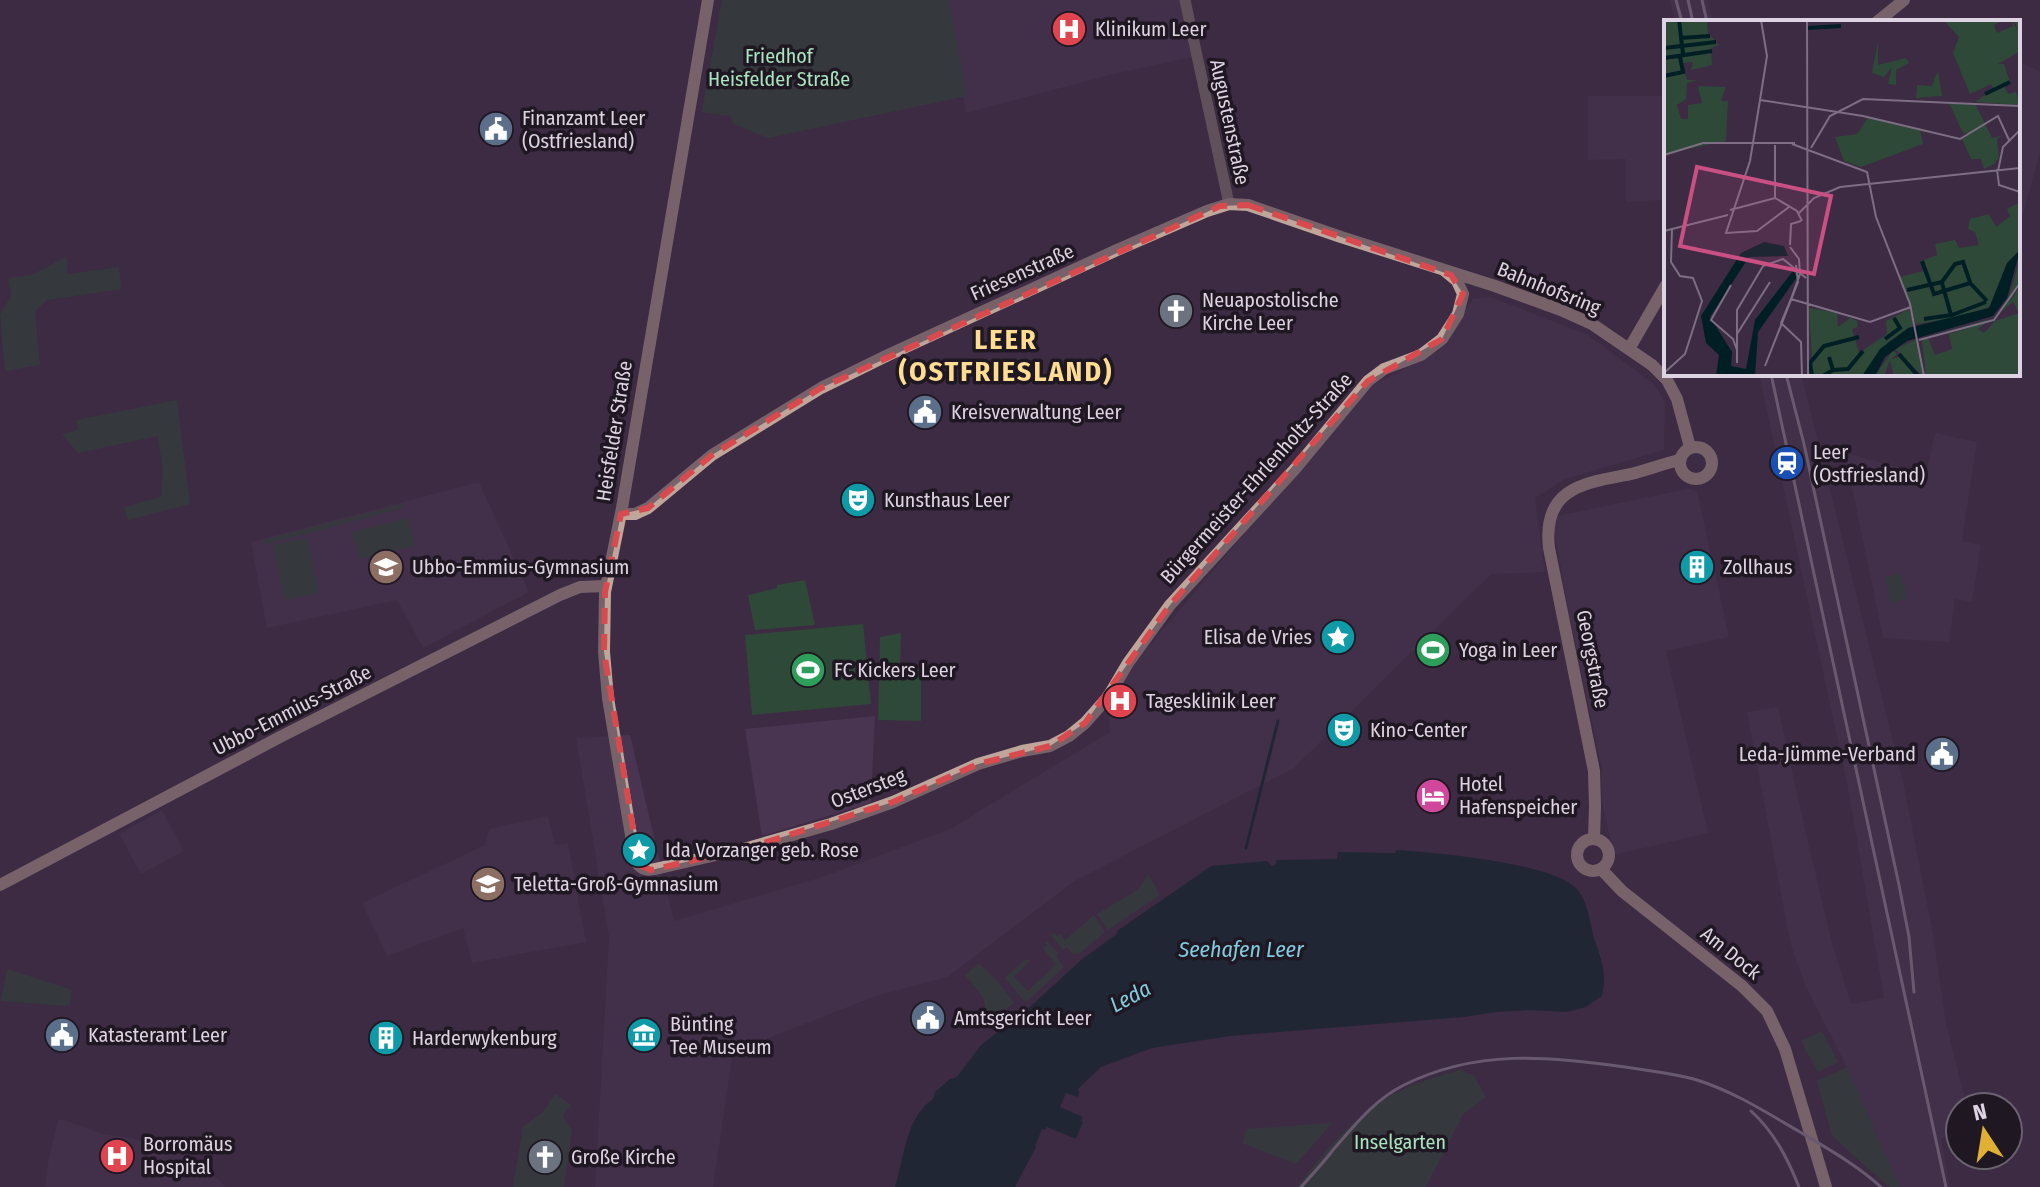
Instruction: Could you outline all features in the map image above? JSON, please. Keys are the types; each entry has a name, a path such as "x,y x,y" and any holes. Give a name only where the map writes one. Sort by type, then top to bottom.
{"main road":[{"name":"Heisfelder Straße","path":"641,867 635,859 608,698 603,638 606,586 621,514 708,0"},
{"path":"1879,20 1904,0"},
{"name":"Friesenstraße","path":"621,514 635,514 648,508 712,455 821,388 1117,250 1229,204"},
{"path":"1229,204 1248,205 1445,271 1457,281 1463,294 1472,287 1488,284"},
{"name":"Bahnhofsring","path":"1445,271 1582,319 1664,376"},
{"path":"1629,349 1664,288"},
{"name":"Bürgermeister-Ehrlenholtz-Straße","path":"1096,712 1146,636 1177,597 1295,469 1373,376 1421,355 1442,339 1458,314 1463,294"},
{"name":"Bahnhofsring","path":"1567,493 1589,482 1645,471 1655,466 1680,466 1688,477 1698,479 1711,470 1709,453 1699,447 1690,447 1677,399 1664,376"},
{"path":"1680,466 1682,454 1690,447"},
{"name":"Georgstraße","path":"1567,493 1553,510 1548,538 1594,771 1594,839"},
{"name":"Ubbo-Emmius-Straße","path":"0,885 280,737 560,595 586,585 606,586"},
{"name":"Ostersteg","path":"641,867 655,869 739,850 865,813 978,764 1059,742 1096,712"},
{"path":"1594,839 1602,842 1608,853 1607,862 1601,869"},
{"name":"Am Dock","path":"1594,839 1579,846 1577,860 1581,867 1589,871 1601,869 1631,899 1760,1003 1779,1034 1826,1187"}],"street":[{"name":"Augustenstraße","path":"1185,0 1229,204"}],"highlighted area":[{"path":"1248,205 1451,275 1463,294 1442,339 1368,381 1170,605 1085,723 1050,746 978,764 893,802 751,847 651,870 639,865 604,652 605,592 621,514 648,508 712,455 821,388 1220,206"}],"shaded area":[{"name":"Klinikum Leer","path":"947,0 1180,0 1192,57 966,113"},
{"path":"1670,0 1708,0 1713,20 1675,20"},
{"path":"2020,62 2040,72 2040,153 2020,224"},
{"path":"1588,96 1664,96 1664,200 1626,202 1626,159 1588,160"},
{"path":"1491,297 1588,335 1655,385 1665,403 1664,450 1565,479 1535,498 1545,572 1491,574 1294,768 1073,882 947,977 876,996 733,1052 713,1187 595,1187 609,937 576,738 630,735 674,921 825,876 950,829 1110,732 1108,706 1131,667 1369,387 1438,351 1473,299"},
{"path":"1759,376 1802,376 1903,781 1933,934 1946,1023 1963,1091 1944,1091 1944,1137 1941,1138 1944,1171 1947,1171 1950,1187 1900,1187 1847,1067 1805,985 1790,942 1747,712 1778,707 1832,943 1851,1004 1884,998 1848,788"},
{"path":"1935,433 1977,442 1962,541 1981,545 1972,602 1955,599 1949,642 1883,638 1845,453 1926,474"},
{"name":"Ubbo-Emmius-Gymnasium","path":"479,482 529,592 423,648 397,600 267,628 251,542"},
{"path":"1687,489 1696,491 1698,495 1729,637 1666,651 1708,833 1614,855 1602,803 1602,770 1554,528 1557,516"},
{"path":"875,716 871,803 762,836 745,729"},
{"path":"162,810 184,851 141,874 119,834"},
{"name":"Teletta-Groß-Gymnasium","path":"548,816 555,845 568,843 586,942 472,963 463,928 387,956 362,903 485,845 489,829"},
{"name":"Borromäus Hospital","path":"58,1120 102,1134 131,1138 201,1161 225,1187 45,1187"}],"green space":[{"name":"Friedhof Heisfelder Straße","path":"722,0 949,0 967,96 768,138 734,124 730,116 702,112"},
{"path":"66,257 68,274 119,267 121,289 47,300 35,311 40,365 5,371 0,315 11,296 8,278 31,275"},
{"path":"177,400 190,504 128,520 124,507 161,497 163,472 158,436 78,453 62,434 78,430 77,420"},
{"path":"402,504 403,508 264,545 263,540"},
{"path":"408,518 415,546 359,559 352,532"},
{"path":"308,538 319,593 284,600 273,545"},
{"path":"1901,573 1907,599 1891,603 1885,577"},
{"path":"805,580 815,625 755,630 748,595"},
{"name":"FC Kickers Leer","path":"863,624 871,704 752,715 745,635"},
{"path":"901,633 900,666 921,667 921,721 878,720 880,637"},
{"path":"1148,874 1160,895 1108,930 1097,914 1139,889"},
{"path":"1094,915 1105,932 1079,954 1073,954 1067,947 1063,950 1051,935 1060,934 1065,940"},
{"path":"1047,941 1058,954 1056,956 1063,968 1025,1002 1005,978 1025,959 1030,961 1014,977 1028,991 1056,964 1043,949"},
{"path":"979,963 1014,1003 982,1029 978,1027 985,1010 984,999 965,975"},
{"path":"7,969 72,990 70,1006 1,1001"},
{"path":"1822,1031 1838,1062 1818,1072 1801,1041"},
{"path":"1847,1067 1900,1187 1889,1187 1832,1136 1817,1081"},
{"name":"Inselgarten","path":"1460,1070 1474,1076 1486,1097 1463,1114 1426,1187 1297,1187 1363,1114 1407,1087"},
{"path":"555,1094 571,1105 563,1116 572,1131 564,1187 513,1187 523,1127 543,1112"},
{"path":"1332,1123 1296,1164 1242,1143 1247,1129"}],"water":[{"name":"Seehafen Leer","path":"1396,850 1463,856 1519,866 1544,872 1577,889 1586,905 1603,967 1602,996 1586,1007 1567,1012 1496,1012 1230,1036 1152,1048 1101,1067 1078,1089 1078,1097 1066,1093 1060,1107 1083,1117 1076,1139 1047,1127 1042,1129 1015,1187 895,1187 907,1139 917,1116 933,1099 935,1092 957,1077 981,1045 1003,1028 1006,1029 1117,931 1211,866 1267,861 1272,866 1276,860 1337,859 1338,852 1395,853"}],"waterway":[{"path":"1246,848 1278,721"}],"railway":[{"path":"1676,0 1681,20"},
{"path":"1688,0 1693,20"},
{"path":"1702,0 1707,20"},
{"path":"1771,376 1946,1187"},
{"path":"1787,376 1804,444 1899,885 1909,937 1914,992"},
{"path":"1301,1187 1366,1114 1383,1098 1404,1085 1458,1065 1513,1058 1597,1063 1662,1072 1711,1085 1800,1132 1852,1164 1881,1187"},
{"path":"1751,1111 1779,1146 1799,1187"}],"place":[{"name":"Klinikum Leer","path":"1069,29"},
{"name":"Finanzamt Leer (Ostfriesland)","path":"496,129"},
{"name":"Neuapostolische Kirche Leer","path":"1176,311"},
{"name":"Kreisverwaltung Leer","path":"925,412"},
{"name":"Leer (Ostfriesland)","path":"1787,463"},
{"name":"Kunsthaus Leer","path":"858,500"},
{"name":"Ubbo-Emmius-Gymnasium","path":"386,567"},
{"name":"Zollhaus","path":"1697,567"},
{"name":"Elisa de Vries","path":"1338,637"},
{"name":"Yoga in Leer","path":"1433,650"},
{"name":"FC Kickers Leer","path":"808,670"},
{"name":"Tagesklinik Leer","path":"1120,701"},
{"name":"Kino-Center","path":"1344,730"},
{"name":"Leda-Jümme-Verband","path":"1942,754"},
{"name":"Hotel Hafenspeicher","path":"1433,796"},
{"name":"Ida Vorzanger geb. Rose","path":"639,850"},
{"name":"Teletta-Groß-Gymnasium","path":"488,884"},
{"name":"Amtsgericht Leer","path":"928,1018"},
{"name":"Katasteramt Leer","path":"62,1035"},
{"name":"Bünting Tee Museum","path":"644,1035"},
{"name":"Harderwykenburg","path":"386,1038"},
{"name":"Borromäus Hospital","path":"117,1156"},
{"name":"Große Kirche","path":"545,1157"}],"district":[{"name":"LEER (OSTFRIESLAND)","path":"1006,355"}],"water label":[{"name":"Leda","path":"1130,996"}]}
